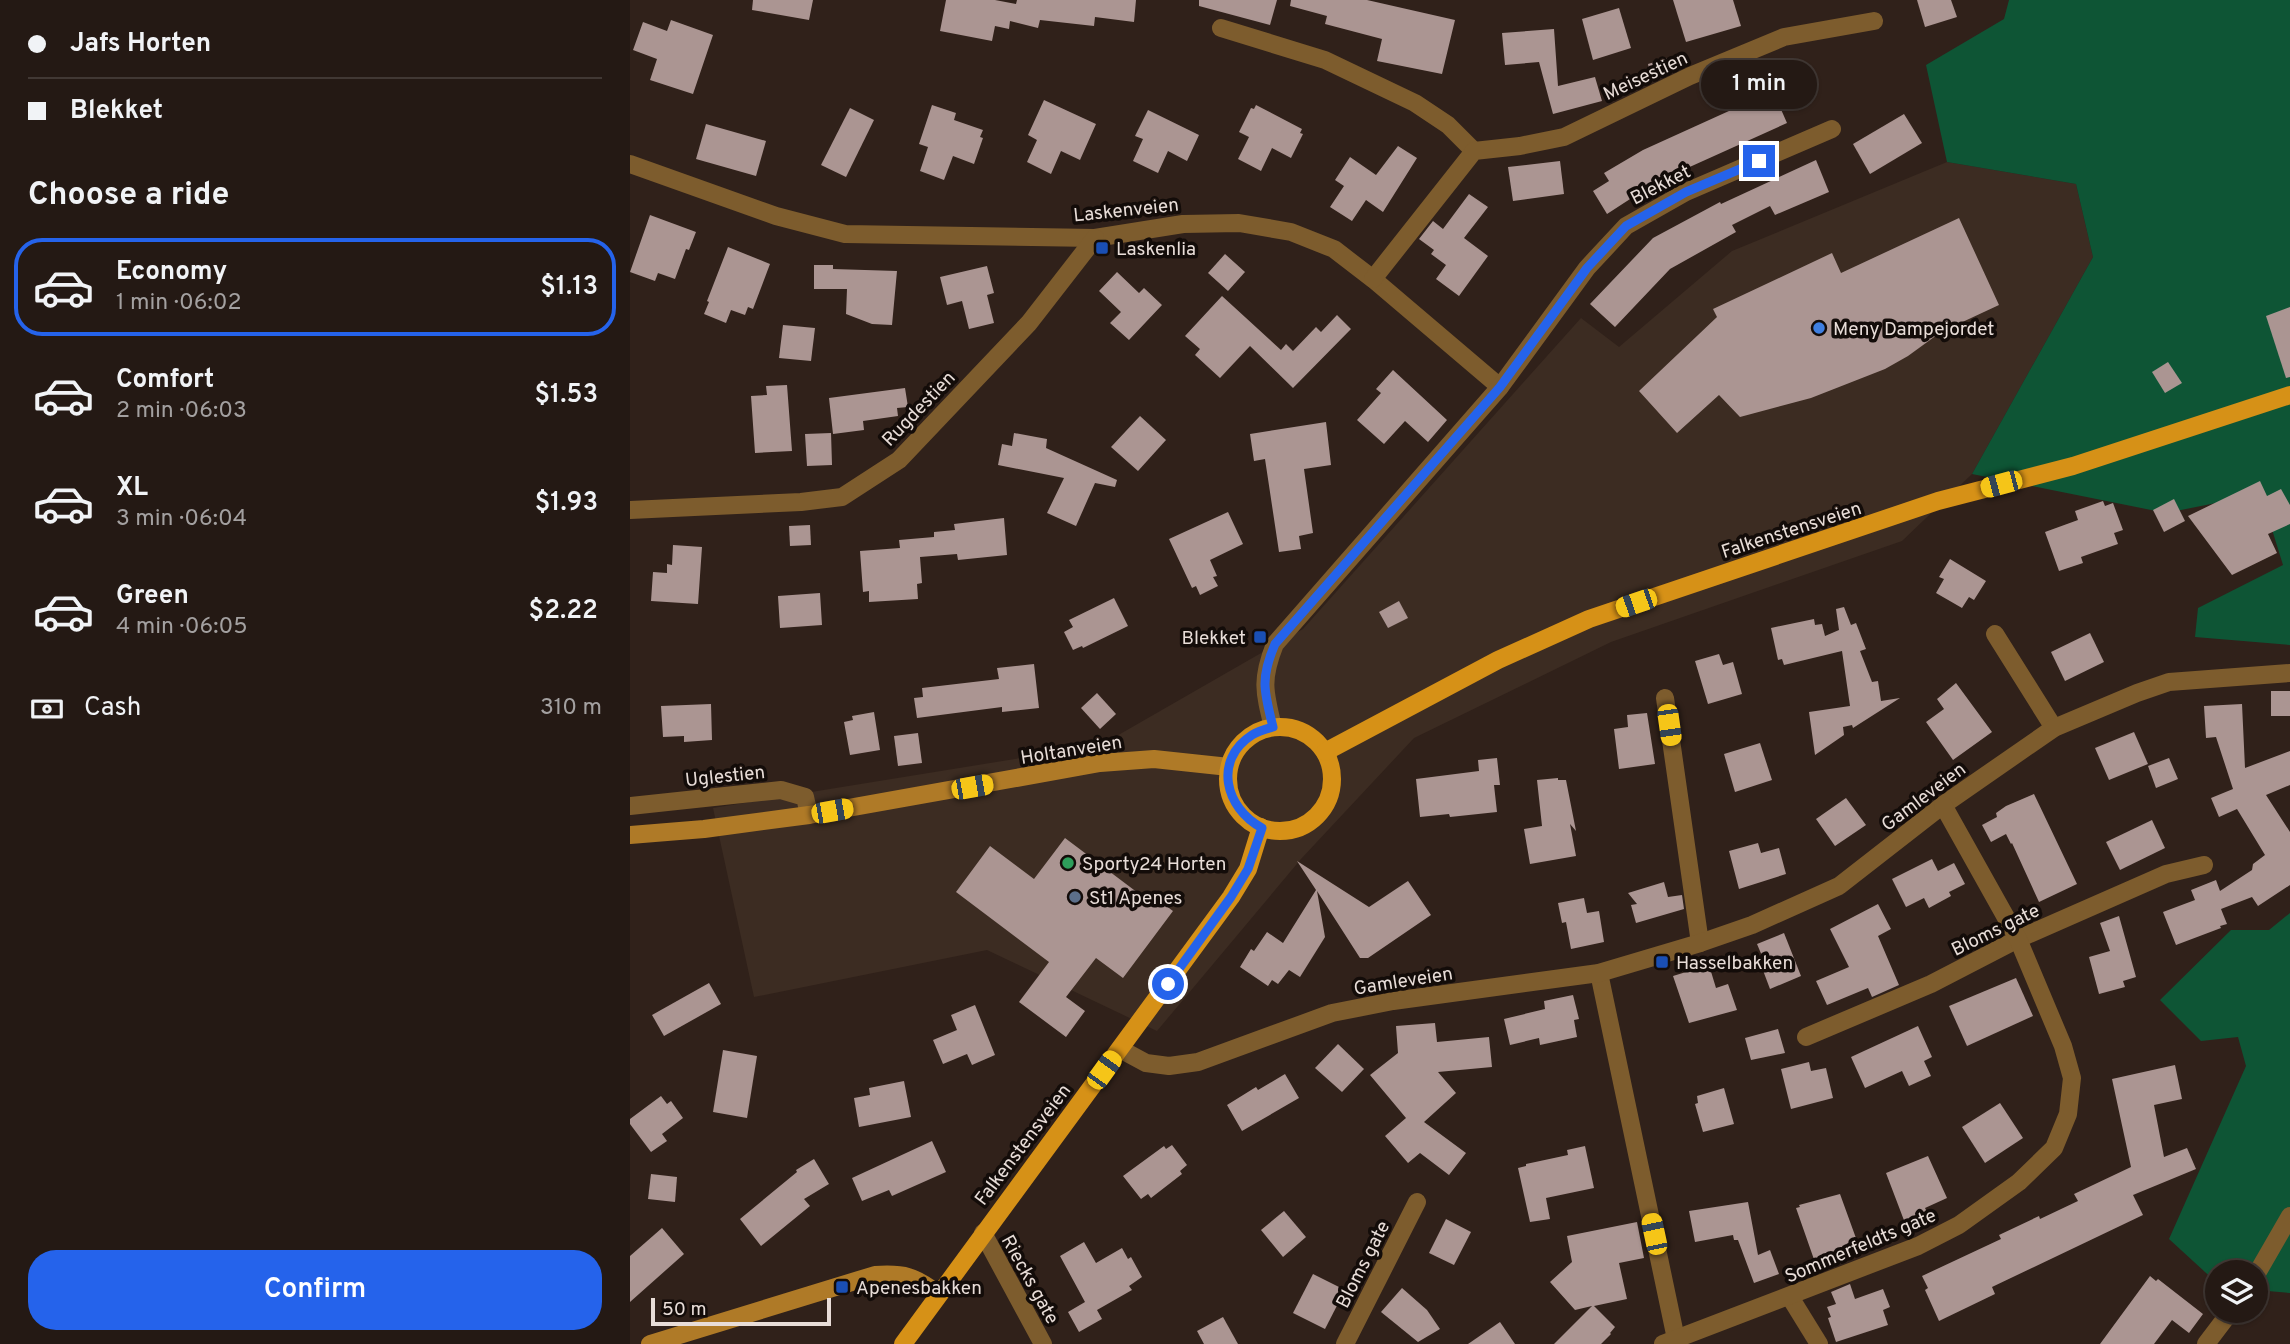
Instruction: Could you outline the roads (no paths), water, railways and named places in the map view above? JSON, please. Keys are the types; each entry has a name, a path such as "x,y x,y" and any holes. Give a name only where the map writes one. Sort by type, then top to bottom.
{"main road":[{"name":"Falkenstensveien","path":"1325,752 1498,660 1589,619 1938,502 2073,466 2290,396"},
{"path":"1273,727 1288,727 1315,740 1325,752 1331,767 1332,783 1328,799 1320,813 1308,823 1277,831 1262,828 1248,820 1234,803 1228,782 1229,767 1238,748 1253,734 1273,727"},
{"name":"Holtanveien","path":"630,835 704,829 809,815 1100,763 1154,759 1229,767"},
{"name":"Falkenstensveien","path":"903,1344 937,1294 1231,897 1248,869 1262,828"},
{"path":"650,1344 875,1275 899,1273 909,1276 918,1279 937,1294"}],"street":[{"name":"Meisestien","path":"1474,151 1520,146 1564,137 1690,76 1784,37 1874,21"},
{"path":"1221,28 1325,60 1415,103 1448,125 1474,151 1373,279"},
{"name":"Blekket","path":"1273,727 1264,689 1266,665 1275,644 1500,387 1587,268 1626,226 1686,192 1832,129"},
{"name":"Laskenveien","path":"630,164 776,216 845,234 1095,237 1182,224 1239,223 1291,232 1334,249 1500,387"},
{"name":"Rugdestien","path":"630,510 801,502 842,497 899,460 1029,323 1095,237"},
{"path":"1995,634 2054,728"},
{"name":"Gamleveien","path":"1120,1049 1146,1063 1169,1066 1198,1062 1332,1013 1393,1001 1599,973 1700,943 1752,925 1839,886 1942,805 2054,728 2169,682 2290,673"},
{"path":"1665,698 1700,943"},
{"name":"Uglestien","path":"630,806 781,790 805,797 809,815"},
{"name":"Sommerfeldts gate","path":"1669,1341 1918,1246 1959,1225 2020,1182 2054,1148 2068,1114 2072,1078 2063,1046 2018,939 1942,805"},
{"name":"Bloms gate","path":"1806,1038 1931,984 2018,939 2166,874 2204,865"},
{"path":"1599,973 1669,1341"},
{"name":"Bloms gate","path":"1345,1344 1417,1202"},
{"path":"2265,1260 2290,1216"},
{"name":"Riecks gate","path":"982,1233 1043,1344"},
{"path":"1790,1297 1819,1344"},
{"path":"2206,1344 2222,1323"}],"place":[{"name":"Laskenlia","path":"1102,248"},
{"name":"Meny Dampejordet","path":"1819,328"},
{"name":"Blekket","path":"1260,637"},
{"name":"Sporty24 Horten","path":"1068,863"},
{"name":"St1 Apenes","path":"1075,897"},
{"name":"Hasselbakken","path":"1662,962"},
{"name":"Apenesbakken","path":"842,1287"}]}
